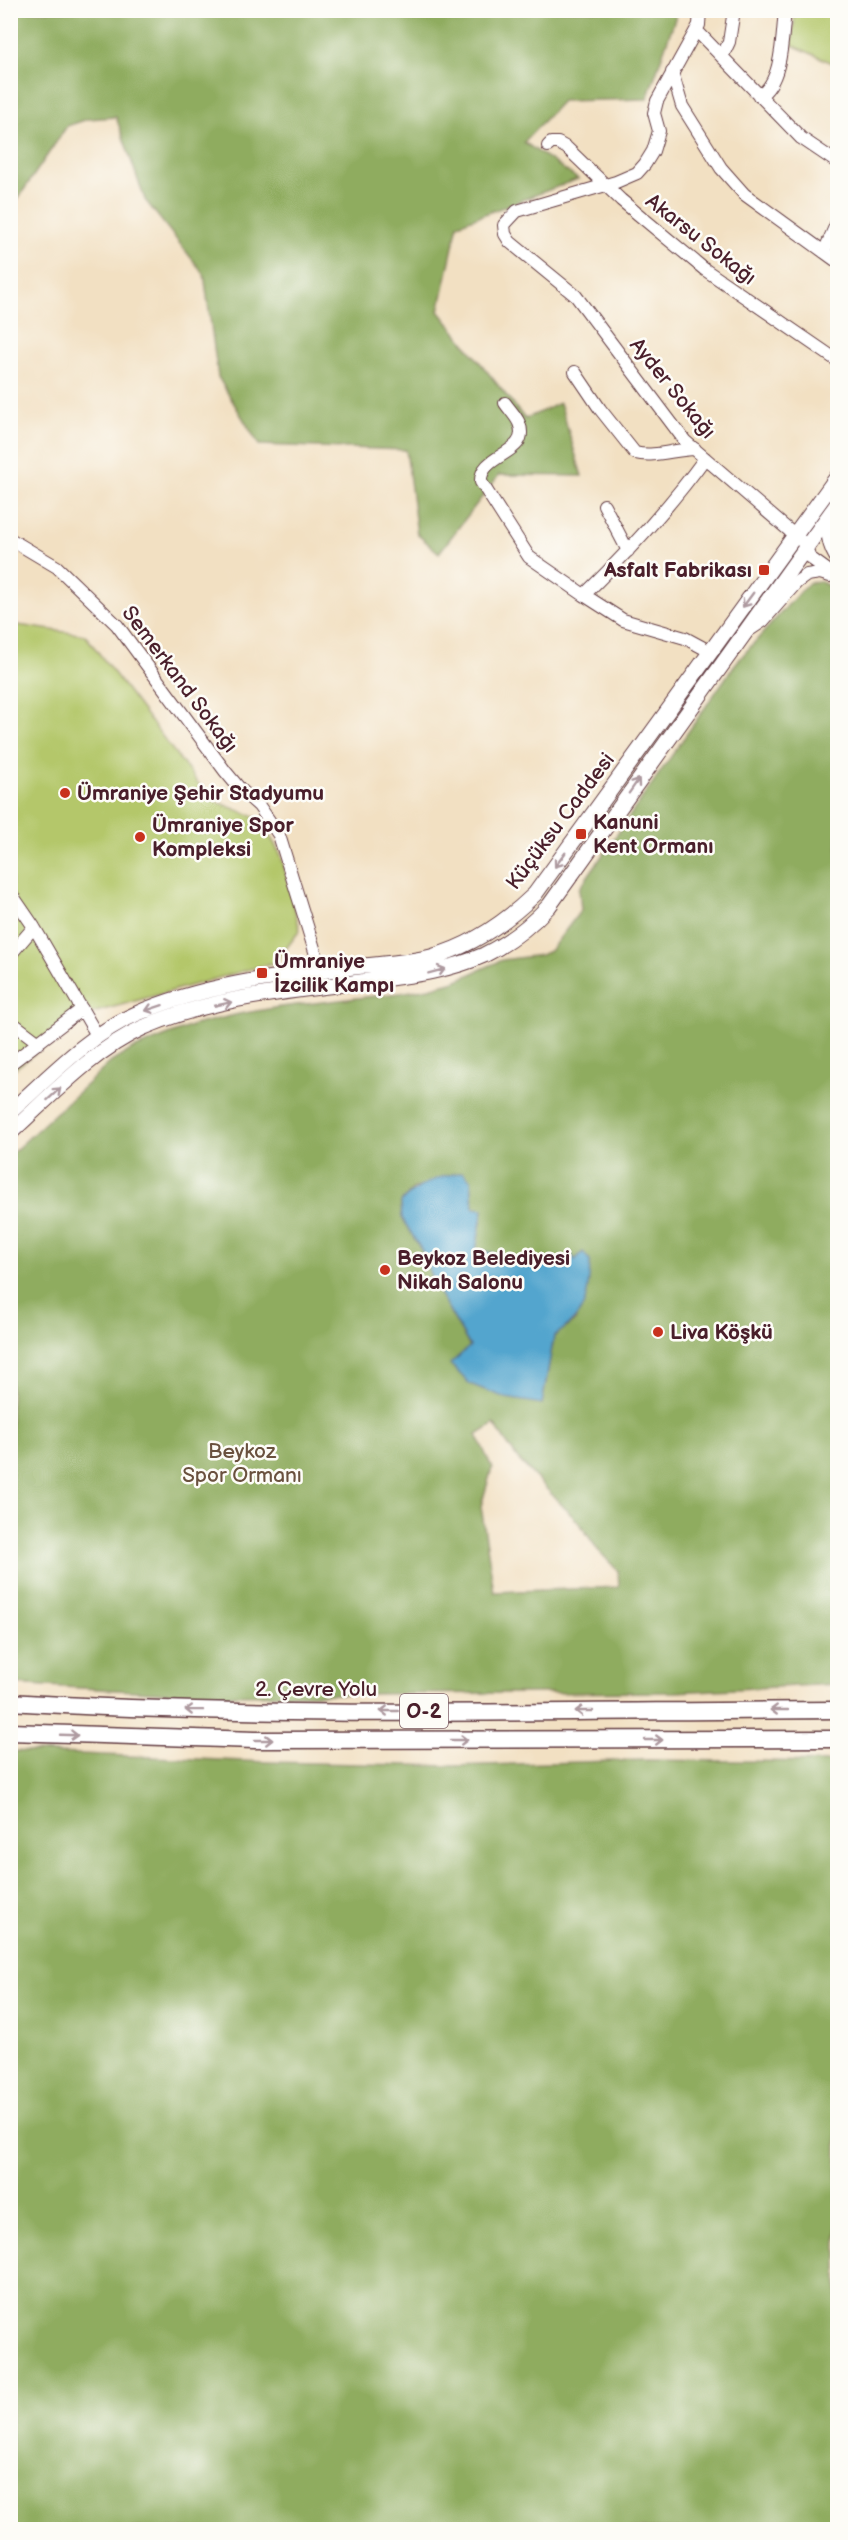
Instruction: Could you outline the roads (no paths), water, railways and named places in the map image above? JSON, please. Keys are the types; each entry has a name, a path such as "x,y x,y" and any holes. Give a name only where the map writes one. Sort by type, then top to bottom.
{"highway":[{"name":"2. Çevre Yolu","path":"10,1702 133,1710 303,1712 837,1710"},
{"name":"O-2","path":"10,1732 255,1740 837,1739"}],"main road":[{"name":"Küçüksu Caddesi","path":"680,707 742,635 837,476"},
{"path":"800,541 837,489"},
{"name":"Küçüksu Caddesi","path":"10,1112 87,1044 103,1043 199,1009 278,992 322,979 410,968 435,972 484,955 516,936 549,906 680,707 711,652 800,541 833,508"},
{"name":"Küçüksu Caddesi","path":"10,1132 103,1043"}],"street":[{"name":"Ayder Sokağı","path":"700,10 699,25 657,101 654,112 659,131 645,164 637,173 606,185 516,211 504,225 505,234 510,242 576,296 686,441 800,541"},
{"path":"722,57 729,42 734,10"},
{"path":"759,96 766,91 775,74 785,10"},
{"path":"696,30 801,138 837,163"},
{"path":"672,72 682,106 721,168 744,194 837,262"},
{"name":"Akarsu Sokağı","path":"548,146 551,143 558,143 567,148 621,200 704,269 837,361"},
{"path":"824,252 837,220"},
{"path":"575,372 600,409 635,453 644,455 676,449 695,449"},
{"path":"505,403 519,424 520,438 515,448 490,461 480,476 481,482 530,557 623,620 685,638 711,652"},
{"path":"584,595 628,551 680,492 705,458"},
{"path":"604,505 628,551"},
{"path":"833,508 828,541 837,563"},
{"name":"Semerkand Sokağı","path":"10,539 57,567 117,625 225,771 259,806 279,835 322,979"},
{"path":"800,541 817,545 837,563"},
{"path":"800,541 809,557 836,578"},
{"path":"742,635 763,621 797,582 807,575 820,573 836,578"},
{"path":"10,891 103,1043"},
{"path":"10,956 34,927"},
{"path":"10,1064 82,1009"},
{"path":"10,1021 39,1043"}],"water":[{"path":"463,1172 471,1180 473,1208 483,1209 476,1250 564,1267 570,1252 575,1260 583,1252 590,1261 584,1304 573,1321 554,1336 542,1404 506,1398 470,1384 450,1364 470,1346 438,1291 422,1251 402,1218 401,1202 414,1190 429,1182"}],"place":[{"name":"Asfalt Fabrikası","path":"764,570"},
{"name":"Ümraniye Şehir Stadyumu","path":"65,793"},
{"name":"Kanuni Kent Ormanı","path":"581,834"},
{"name":"Ümraniye Spor Kompleksi","path":"140,837"},
{"name":"Ümraniye İzcilik Kampı","path":"262,973"},
{"name":"Beykoz Belediyesi Nikah Salonu","path":"385,1270"},
{"name":"Liva Köşkü","path":"658,1332"}],"park label":[{"name":"Beykoz Spor Ormanı","path":"242,1463"}]}
